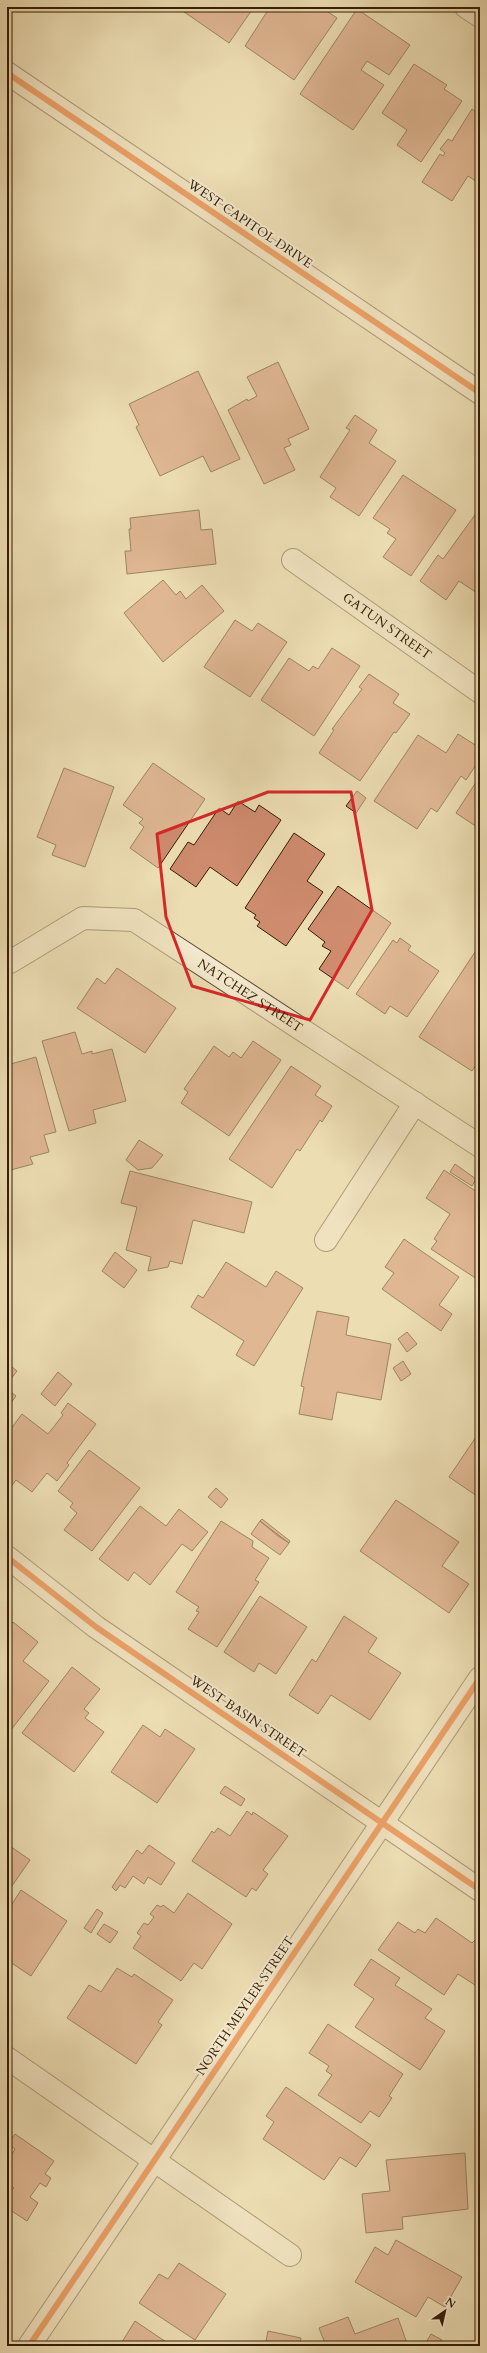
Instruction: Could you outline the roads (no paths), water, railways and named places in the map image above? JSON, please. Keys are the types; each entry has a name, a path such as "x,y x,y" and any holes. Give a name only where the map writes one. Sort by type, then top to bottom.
{"street":[{"path":"466,7 480,16"},
{"name":"WEST CAPITOL DRIVE","path":"7,73 480,392"},
{"name":"GATUN STREET","path":"293,560 480,692"},
{"name":"NATCHEZ STREET","path":"10,962 83,918 134,920 480,1146"},
{"path":"326,1240 415,1103"},
{"name":"WEST BASIN STREET","path":"7,1557 96,1627 480,1890"},
{"name":"NORTH MEYLER STREET","path":"29,2346 480,1678"},
{"path":"7,2058 290,2255"}]}
